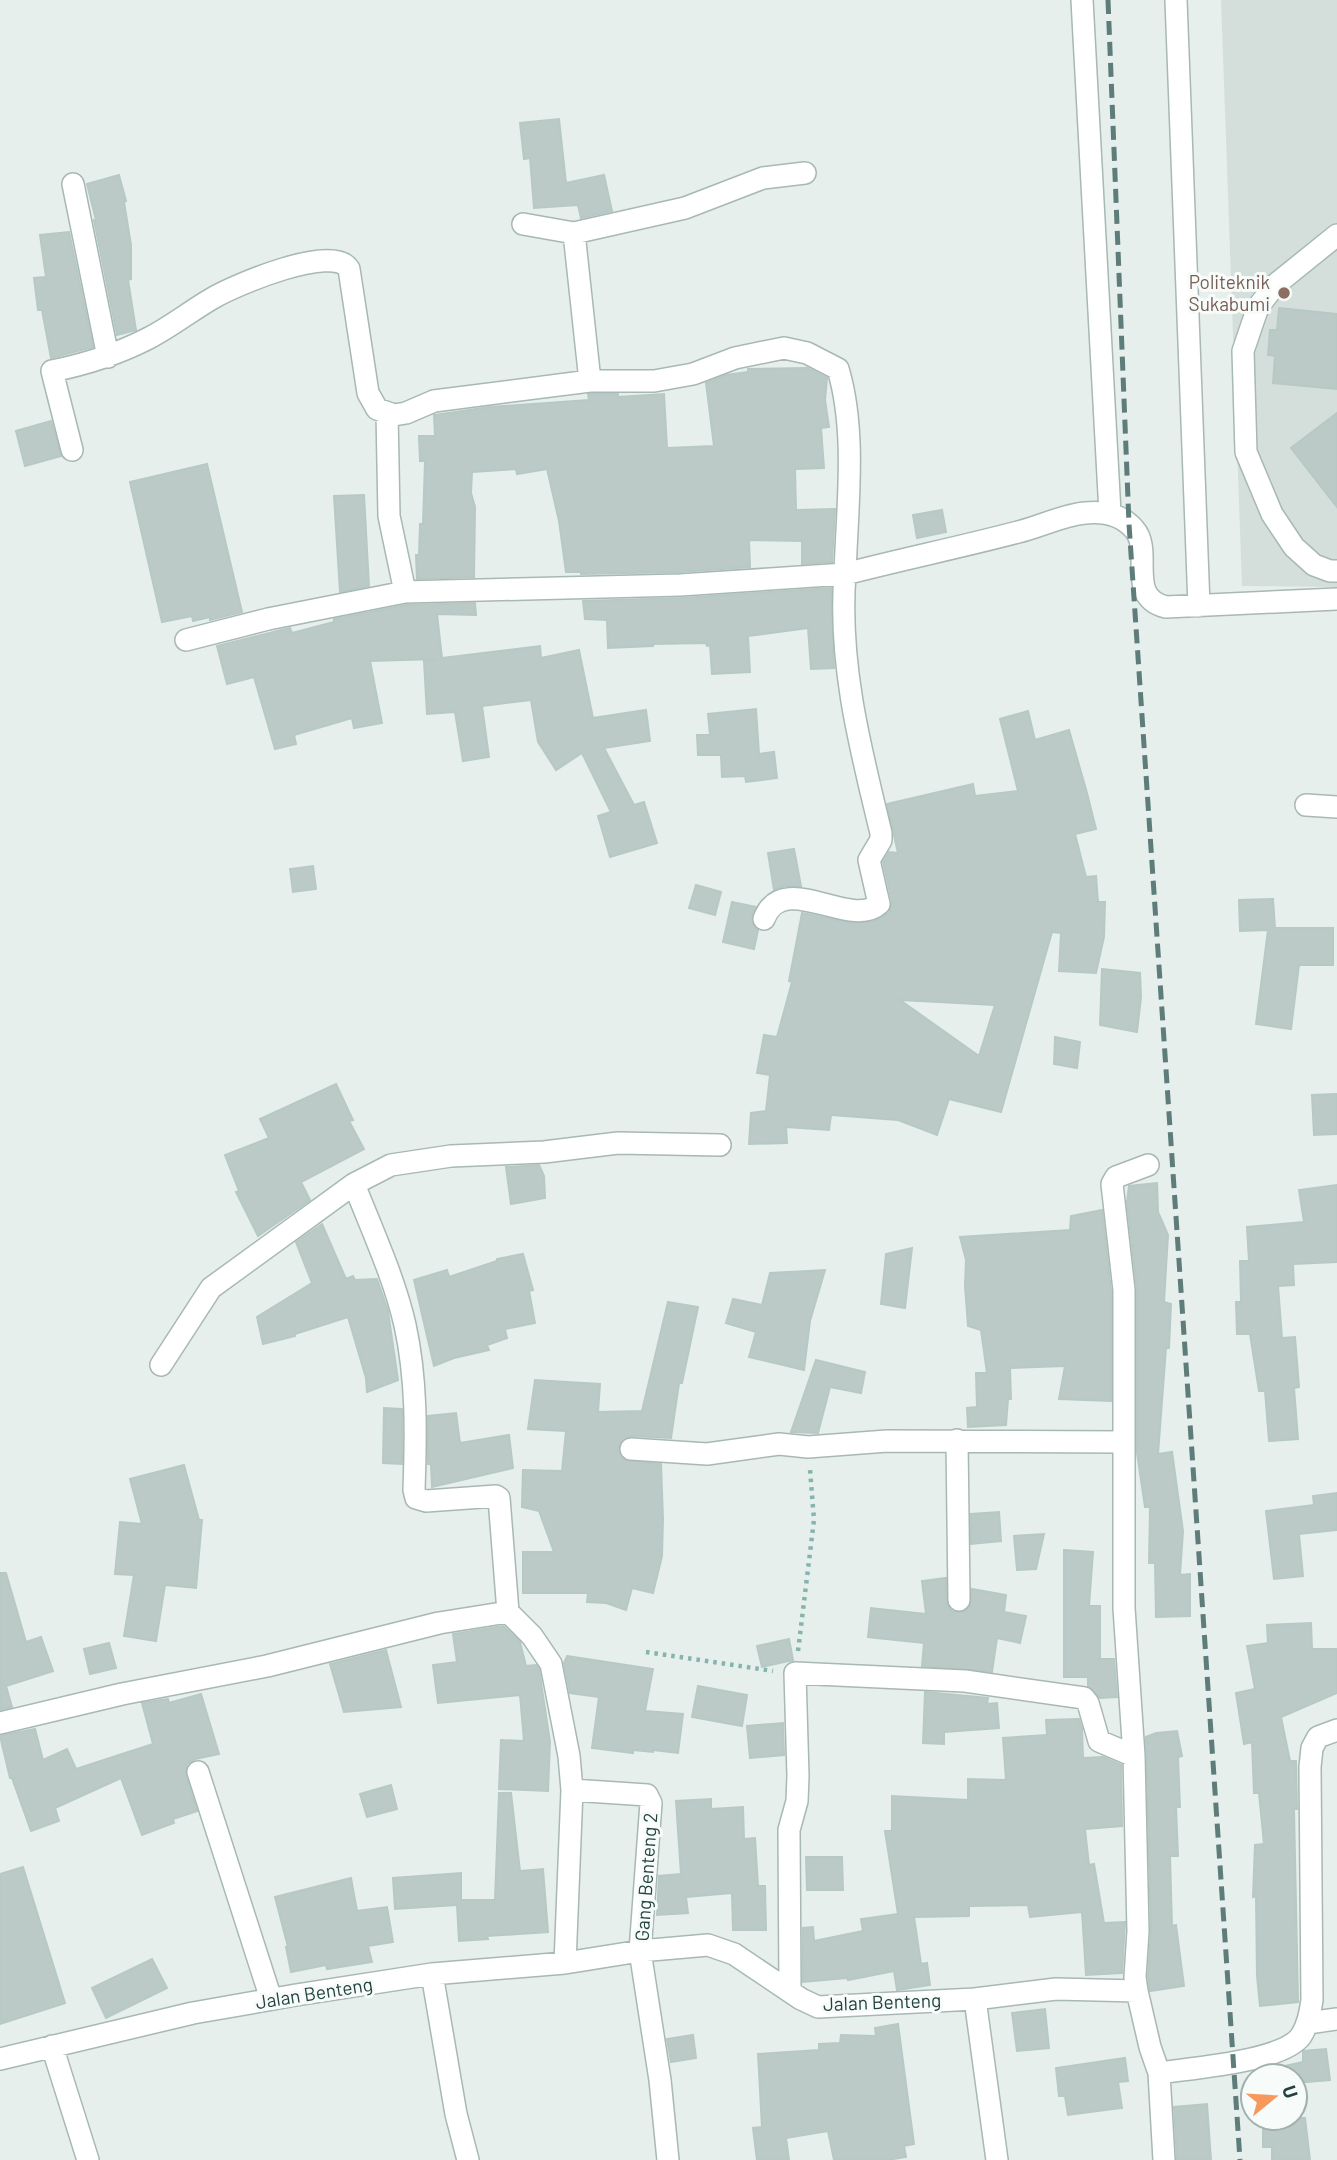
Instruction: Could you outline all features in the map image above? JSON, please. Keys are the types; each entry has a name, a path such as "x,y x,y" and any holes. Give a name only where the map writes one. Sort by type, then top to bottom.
{"street":[{"path":"1082,0 1110,513"},
{"path":"1175,0 1199,606"},
{"path":"523,225 574,233 685,208 763,178 805,173"},
{"path":"73,184 108,357"},
{"path":"574,233 590,382"},
{"path":"1337,235 1275,285 1258,307 1243,351 1247,452 1272,514 1294,547 1314,565 1337,571"},
{"path":"72,450 52,371 108,357 150,337 215,296 250,281 311,262 340,261 349,269 368,393 377,409 394,415 434,401 590,382 654,381 693,374 735,358 783,348 807,353 838,369 845,391 849,440 843,620 849,688 881,833 881,840 869,860 878,904 872,910 859,912 792,899 771,908 764,919"},
{"path":"387,413 389,516 405,592"},
{"path":"186,640 268,619 405,592 680,585 845,573 1020,532 1086,513 1110,513 1119,516 1138,534 1143,581 1151,601 1166,607 1337,599"},
{"path":"1307,805 1337,807"},
{"path":"161,1365 211,1288 354,1184 391,1165 451,1156 544,1152 618,1143 720,1144"},
{"path":"1148,1165 1116,1177 1112,1184 1125,1290 1124,1608 1134,1756 1138,1931 1135,1978 1150,2048 1159,2073 1164,2160"},
{"path":"354,1184 404,1323 411,1360 417,1424 416,1497 421,1501 499,1498 508,1612 532,1636 551,1664 569,1756 572,1790 565,1963"},
{"path":"957,1440 959,1600"},
{"path":"631,1450 707,1454 779,1444 808,1447 887,1441 1123,1442"},
{"path":"0,1723 122,1694 267,1666 439,1623 508,1612"},
{"path":"790,1990 789,1830 797,1801 798,1776 795,1673 965,1681 1084,1698 1088,1703 1099,1741 1134,1756"},
{"path":"1159,2073 1269,2056 1299,2039 1308,2023 1312,2000 1310,1767 1312,1748 1318,1737 1337,1730"},
{"path":"198,1772 271,1999"},
{"name":"Gang Benteng 2","path":"572,1790 647,1795 650,1798 640,1951"},
{"name":"Jalan Benteng","path":"0,2059 193,2013 271,1999 432,1975 565,1963 640,1951 708,1945 734,1954 801,1999 818,2007 975,1999 1056,1989 1137,1991"},
{"path":"640,1951 660,2080 668,2160"},
{"path":"432,1975 456,2114 468,2160"},
{"path":"975,1999 997,2160"},
{"path":"1308,2023 1337,2019"},
{"path":"52,2046 88,2160"}],"path":[{"path":"646,1652 795,1673 814,1520 808,1447"}],"shaded area":[{"name":"Politeknik Sukabumi","path":"1221,0 1337,0 1337,587 1242,586"}],"building":[{"path":"559,119 566,183 604,175 612,211 581,218 578,205 534,208 530,158 524,159 520,123"},
{"path":"119,175 126,201 124,202 131,245 131,279 128,280 136,330 117,335 87,184"},
{"path":"69,232 93,347 51,358 42,310 38,310 34,278 46,277 40,235"},
{"path":"1279,308 1337,314 1337,389 1273,383 1275,356 1268,355 1270,330 1277,330"},
{"path":"807,368 827,378 825,400 829,427 821,428 824,468 795,469 796,510 835,509 832,562 802,564 802,541 749,540 750,567 679,572 566,572 559,521 547,469 517,474 516,469 472,472 471,493 475,507 474,577 417,579 416,555 419,555 420,524 423,524 425,461 420,461 419,436 435,436 434,415 489,407 589,400 588,394 618,394 618,397 664,394 667,448 714,446 706,383 726,375 748,372 748,369"},
{"path":"1337,413 1337,507 1291,448"},
{"path":"51,421 61,456 25,466 16,431"},
{"path":"207,464 242,612 210,620 210,617 193,621 192,616 162,622 130,482"},
{"path":"364,495 369,586 340,592 334,496"},
{"path":"942,510 946,532 917,538 913,515"},
{"path":"831,588 834,668 811,669 808,628 748,636 750,672 712,674 710,645 707,646 706,643 608,648 607,620 585,619 583,601 681,598"},
{"path":"475,603 476,615 437,614 442,658 540,646 541,658 579,650 593,718 646,710 650,741 604,748 634,805 644,802 657,843 610,857 598,816 611,812 582,753 556,770 538,742 531,700 482,706 489,757 463,761 455,712 427,714 424,661 437,659 370,661 382,723 354,728 352,718 294,735 296,744 275,749 254,677 227,684 217,646 290,628 292,633 334,622 334,619 406,605"},
{"path":"756,709 759,754 774,752 777,778 746,782 745,776 722,777 721,755 698,755 697,735 710,735 708,714"},
{"path":"1028,711 1035,740 1069,730 1096,829 1075,834 1086,877 1096,876 1098,902 1105,902 1104,937 1096,973 1059,971 1061,933 1052,932 1001,1112 949,1099 937,1135 898,1120 831,1115 829,1130 786,1127 787,1143 749,1144 751,1113 766,1111 770,1075 757,1073 764,1035 777,1037 792,982 789,981 802,913 852,923 872,922 889,913 892,902 883,862 889,852 898,853 887,804 973,784 975,796 1018,791 1000,719","holes":["900,1000 995,1005 979,1056"]},
{"path":"794,849 801,886 785,886 774,890 768,853"},
{"path":"313,866 316,889 293,892 290,869"},
{"path":"696,885 721,892 715,915 689,908"},
{"path":"1273,899 1275,928 1333,928 1333,965 1299,965 1291,1029 1256,1024 1268,930 1240,931 1239,900"},
{"path":"732,902 756,907 751,919 758,930 754,949 723,942"},
{"path":"1102,969 1140,973 1141,997 1137,1032 1100,1025"},
{"path":"1055,1037 1080,1042 1077,1068 1054,1064"},
{"path":"336,1084 353,1120 349,1121 364,1149 301,1182 310,1200 258,1236 236,1192 239,1191 225,1155 269,1138 260,1119"},
{"path":"1337,1094 1337,1134 1314,1135 1312,1095"},
{"path":"539,1165 544,1176 545,1198 511,1204 506,1167"},
{"path":"1157,1183 1158,1212 1168,1235 1164,1302 1171,1304 1158,1454 1172,1452 1183,1531 1180,1575 1190,1574 1190,1616 1156,1617 1155,1563 1149,1563 1150,1507 1145,1507 1137,1453 1137,1290 1127,1202 1129,1186"},
{"path":"1337,1185 1337,1262 1293,1264 1294,1285 1278,1286 1282,1338 1295,1337 1299,1387 1294,1388 1298,1439 1269,1441 1265,1391 1259,1391 1250,1334 1237,1334 1236,1302 1241,1302 1240,1261 1249,1261 1247,1227 1304,1222 1299,1190"},
{"path":"1102,1210 1111,1291 1111,1401 1059,1399 1065,1366 1010,1368 1011,1399 1008,1399 1006,1425 968,1427 967,1408 977,1407 976,1373 987,1373 981,1330 968,1326 966,1260 960,1237 1070,1230 1071,1216"},
{"path":"322,1224 346,1279 353,1276 355,1280 377,1279 388,1311 398,1380 367,1392 366,1378 348,1317 263,1344 257,1317 312,1283 296,1242"},
{"path":"912,1248 905,1308 881,1304 886,1254"},
{"path":"523,1254 533,1290 529,1291 535,1323 505,1329 507,1338 487,1345 489,1350 434,1366 414,1280 447,1270 449,1277 497,1259"},
{"path":"825,1270 810,1321 804,1370 749,1357 756,1332 726,1323 733,1299 762,1305 770,1273"},
{"path":"668,1302 698,1307 682,1383 679,1383 671,1438 631,1436 621,1441 618,1449 624,1460 661,1464 662,1556 653,1593 632,1588 626,1610 606,1603 587,1602 588,1593 523,1593 523,1552 554,1552 539,1511 522,1507 523,1470 562,1471 566,1431 528,1429 535,1380 600,1384 598,1412 642,1411"},
{"path":"816,1360 865,1372 861,1393 830,1387 818,1433 791,1432"},
{"path":"384,1408 402,1409 402,1464 383,1463"},
{"path":"456,1413 460,1443 509,1435 513,1468 432,1487 431,1464 428,1464 428,1416"},
{"path":"184,1465 199,1520 202,1520 196,1588 165,1585 156,1641 124,1636 134,1575 115,1574 120,1522 142,1524 130,1479"},
{"path":"1337,1493 1337,1530 1299,1534 1303,1576 1274,1579 1266,1511 1314,1505 1313,1496"},
{"path":"999,1512 1001,1541 971,1544 971,1514"},
{"path":"1044,1534 1036,1569 1017,1570 1014,1536"},
{"path":"1064,1550 1093,1552 1089,1606 1100,1606 1100,1659 1114,1659 1117,1697 1100,1698 1088,1686 1088,1677 1064,1677"},
{"path":"0,1573 6,1573 26,1642 41,1637 53,1671 6,1686 12,1707 0,1710"},
{"path":"946,1578 946,1601 953,1612 965,1612 970,1607 972,1589 1006,1595 1004,1612 1026,1616 1020,1643 997,1638 992,1672 922,1666 924,1643 868,1637 871,1608 926,1614 922,1581"},
{"path":"1311,1623 1312,1649 1337,1649 1337,1693 1281,1717 1290,1761 1296,1761 1297,1809 1294,1809 1298,2002 1260,2006 1256,1896 1253,1897 1255,1845 1264,1844 1259,1793 1254,1793 1252,1742 1244,1744 1236,1693 1255,1689 1247,1646 1268,1643 1267,1625"},
{"path":"503,1626 520,1642 526,1666 536,1665 539,1669 550,1742 548,1791 499,1789 501,1740 524,1741 520,1695 438,1703 433,1665 457,1662 453,1634"},
{"path":"789,1639 793,1660 762,1667 757,1646"},
{"path":"109,1643 116,1668 90,1674 84,1649"},
{"path":"386,1650 401,1707 344,1712 330,1664"},
{"path":"567,1656 653,1669 645,1711 683,1714 678,1753 633,1750 633,1753 592,1748 599,1697 570,1693 564,1663"},
{"path":"698,1686 747,1695 742,1726 692,1717"},
{"path":"925,1692 988,1698 987,1704 997,1703 999,1728 944,1732 944,1744 923,1743"},
{"path":"201,1694 219,1754 195,1759 187,1764 186,1776 197,1811 173,1819 174,1823 142,1835 121,1778 55,1808 59,1821 31,1831 10,1778 0,1736 35,1729 43,1760 67,1749 76,1769 153,1744 142,1703 168,1699 169,1703"},
{"path":"1079,1719 1083,1758 1103,1757 1121,1765 1122,1826 1085,1829 1089,1865 1094,1864 1104,1923 1125,1922 1122,1973 1086,1975 1082,1912 1030,1917 1028,1905 969,1906 969,1916 914,1917 921,1964 927,1963 930,1985 897,1990 894,1971 848,1980 803,1982 803,1928 813,1927 814,1941 863,1931 861,1919 898,1914 885,1831 892,1831 892,1796 968,1800 968,1779 1006,1780 1003,1738 1047,1735 1046,1720"},
{"path":"783,1723 784,1755 750,1758 747,1726"},
{"path":"1177,1731 1182,1756 1178,1757 1180,1807 1176,1807 1178,1856 1170,1856 1172,1926 1176,1925 1184,1986 1150,1991 1146,1737"},
{"path":"391,1785 397,1809 367,1817 360,1794"},
{"path":"499,1793 511,1793 520,1871 543,1869 548,1932 487,1936 488,1939 459,1941 457,1905 395,1909 393,1878 461,1873 461,1900 495,1900"},
{"path":"711,1799 711,1809 743,1807 744,1839 755,1838 758,1886 765,1886 766,1930 733,1930 732,1893 686,1897 688,1913 657,1915 659,1876 681,1874 676,1801"},
{"path":"806,1857 842,1857 843,1890 807,1890"},
{"path":"23,1867 65,2003 0,2024 0,1874"},
{"path":"351,1878 357,1911 387,1907 393,1942 368,1946 372,1962 327,1969 326,1965 291,1972 288,1947 275,1897"},
{"path":"152,1959 167,1988 106,2018 92,1988"},
{"path":"1045,2009 1049,2048 1017,2051 1012,2013"},
{"path":"898,2024 914,2144 904,2146 906,2157 887,2160 834,2160 828,2131 786,2138 789,2160 757,2160 753,2128 762,2127 758,2054 819,2050 819,2044 840,2043 841,2035 876,2036 875,2028"},
{"path":"693,2035 696,2058 671,2062 667,2039"},
{"path":"1326,2049 1330,2080 1309,2082 1309,2062 1303,2062 1303,2051"},
{"path":"1125,2058 1128,2081 1118,2082 1122,2108 1068,2115 1065,2096 1059,2096 1056,2068"},
{"path":"1207,2104 1211,2160 1177,2160 1174,2107"},
{"path":"1263,2132 1307,2132 1310,2160 1272,2160 1272,2147 1263,2147"}],"railway":[{"path":"1108,0 1129,524 1240,2160"}],"place":[{"name":"Politeknik Sukabumi","path":"1284,293"}]}
